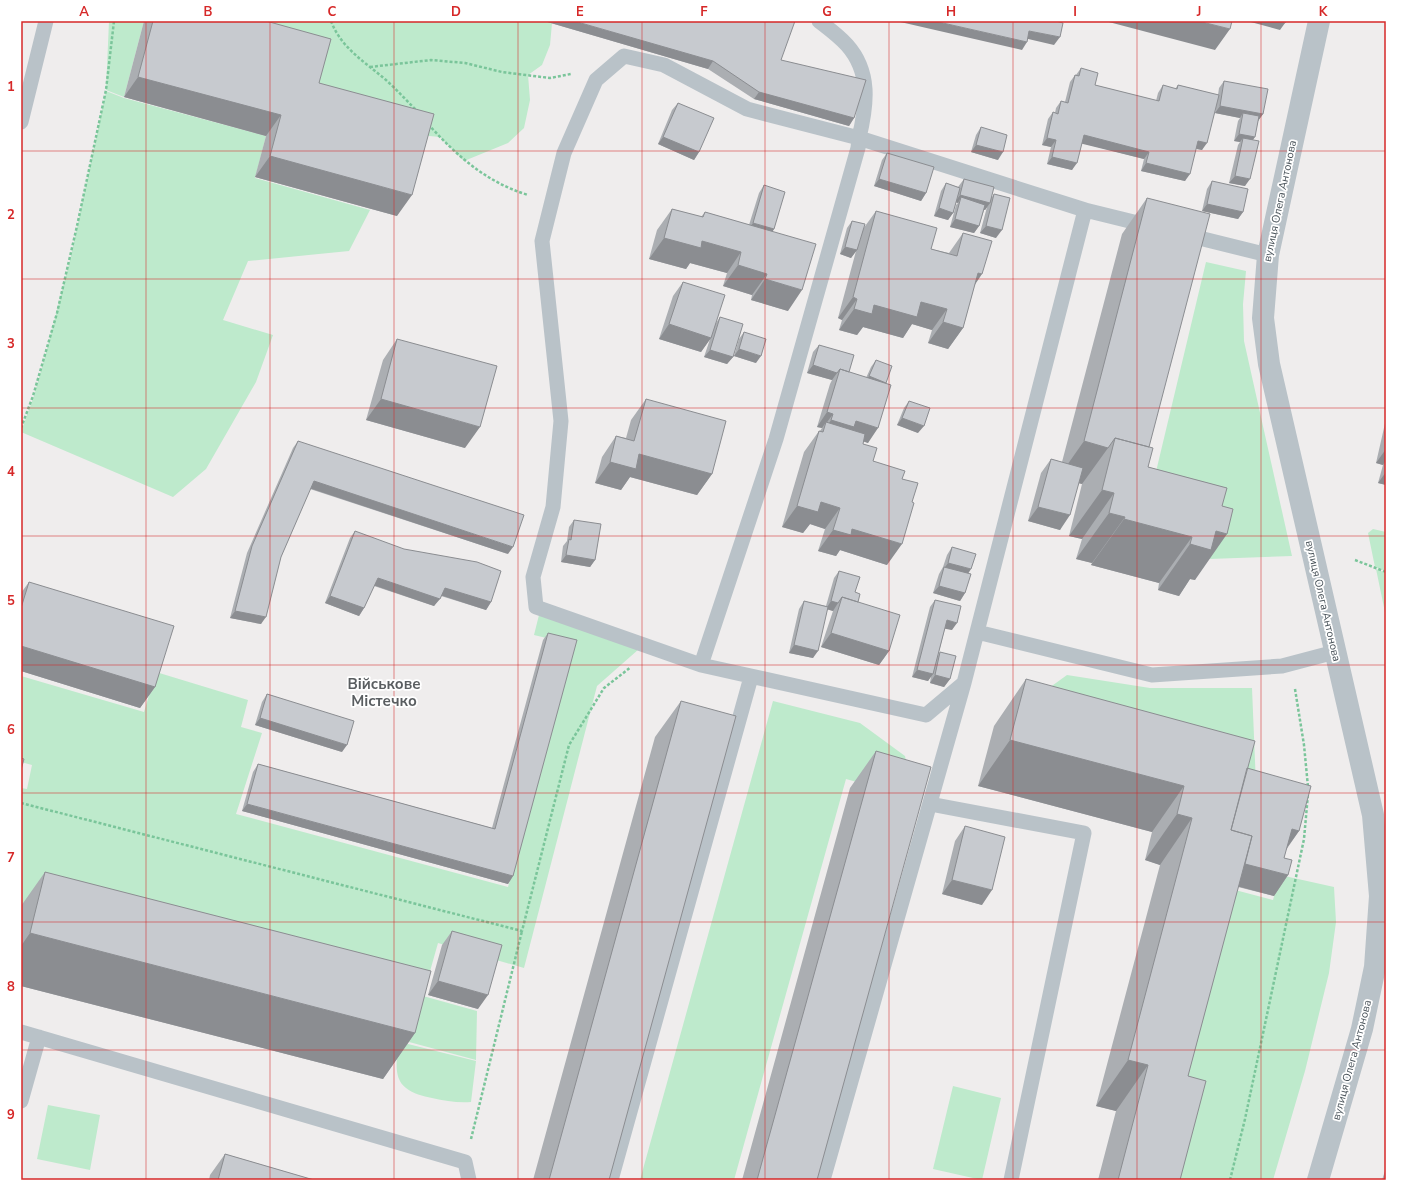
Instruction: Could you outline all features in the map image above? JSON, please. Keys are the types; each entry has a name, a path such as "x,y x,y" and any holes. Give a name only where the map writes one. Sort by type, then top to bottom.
{"street":[{"name":"вулиця Олега Антонова","path":"1318,1180 1362,1029 1375,967 1380,896 1379,813 1335,652 1269,364 1263,318 1268,255 1319,21"}],"lane":[{"path":"21,122 46,21"},
{"path":"701,665 776,439 858,148 864,118 866,89 857,57 846,43 819,21"},
{"path":"964,683 926,715 701,665 536,607 533,577 554,507 561,421 542,241 564,153 596,80 624,56 664,65 747,109 859,138 1085,210 1268,255"},
{"path":"823,1180 964,683 1085,210"},
{"path":"977,632 1152,675 1282,666 1335,652"},
{"path":"611,1180 751,676"},
{"path":"930,804 1084,833 1011,1180"},
{"path":"21,1032 465,1162 469,1180"},
{"path":"21,1101 39,1037"}],"path":[{"path":"21,428 33,396 55,319 77,226 106,90 114,21"},
{"path":"331,21 335,30 353,54 386,81 422,116"},
{"path":"370,67 431,60 464,63 502,72 550,78 570,75 614,64"},
{"path":"426,121 464,161 494,182 518,192 552,202"},
{"path":"1355,560 1386,572"},
{"path":"465,1162 570,745 604,688 653,648"},
{"path":"1230,1180 1247,1112 1304,839 1309,801 1304,745 1294,686 1295,672 1298,661"},
{"path":"21,803 522,931"}],"green space":[{"path":"109,21 144,21 124,97 106,90"},
{"path":"175,21 544,21 552,23 550,45 542,65 528,75 530,100 524,128 508,143 464,161 440,137 419,135"},
{"path":"106,91 124,98 266,136 255,178 370,210 349,251 248,261 223,320 273,335 256,382 206,469 173,497 21,432 34,396 71,256"},
{"path":"1206,262 1246,271 1243,304 1244,341 1292,556 1209,559 1149,501"},
{"path":"1373,529 1386,532 1386,571 1375,567 1368,533"},
{"path":"1376,569 1386,573 1386,617"},
{"path":"539,615 639,649 597,686 524,968 438,943 423,996 477,1011 476,1060 398,1039 404,1011 21,911 21,788 27,789 32,765 21,762 21,676 144,712 156,672 248,700 241,727 262,733 236,814 508,887 575,645 534,635"},
{"path":"1067,675 1150,688 1252,688 1256,785 1006,719"},
{"path":"773,701 860,723 905,756 911,785 906,796 846,779 734,1180 640,1180"},
{"path":"1280,875 1334,887 1336,922 1329,973 1305,1071 1273,1180 1163,1180 1220,886 1273,900"},
{"path":"400,1042 476,1061 471,1102 456,1102 437,1099 412,1092 406,1088 402,1084 397,1072"},
{"path":"953,1086 1001,1098 982,1180 933,1169"},
{"path":"48,1105 100,1115 90,1170 37,1159"}],"building":[{"path":"153,21 266,21 331,39 319,83 434,114 412,195 270,156 281,115 138,77"},
{"path":"574,21 795,21 781,60 866,80 854,118 759,92 713,61"},
{"path":"934,21 1056,21 1063,23 1060,37 1029,31 1027,42"},
{"path":"1198,21 1232,21 1230,29"},
{"path":"1081,68 1098,73 1095,85 1159,101 1163,85 1177,89 1178,85 1219,95 1207,143 1198,141 1190,174 1146,163 1149,152 1084,135 1077,163 1052,157 1056,140 1047,138 1053,112 1058,114 1061,101 1068,103 1075,75 1079,76"},
{"path":"1224,81 1268,89 1263,114 1220,106"},
{"path":"678,103 714,118 699,152 663,137"},
{"path":"1243,113 1259,116 1255,137 1239,134"},
{"path":"981,127 1007,135 1003,152 976,145"},
{"path":"1243,138 1259,141 1250,179 1235,176"},
{"path":"887,153 934,167 926,193 879,179"},
{"path":"964,179 994,187 990,203 960,195"},
{"path":"1212,181 1248,189 1243,212 1207,204"},
{"path":"946,183 960,188 953,213 939,208"},
{"path":"764,185 785,192 774,229 753,223"},
{"path":"994,194 1010,198 1002,230 986,226"},
{"path":"961,197 985,205 979,226 955,219"},
{"path":"1147,198 1210,214 1149,447 1115,438 1108,448 1084,441"},
{"path":"672,209 703,217 705,212 816,244 802,290 765,279 767,274 738,265 741,252 702,241 701,248 664,238"},
{"path":"876,211 937,228 931,249 957,256 963,233 992,241 982,274 978,273 963,328 943,322 947,309 921,302 917,317 874,305 872,314 854,309 857,299 853,297"},
{"path":"852,221 865,224 857,250 845,247"},
{"path":"683,282 725,295 711,338 669,324"},
{"path":"720,317 743,324 733,357 710,350"},
{"path":"744,332 766,339 761,356 739,349"},
{"path":"397,339 497,366 480,427 381,399"},
{"path":"819,345 854,355 849,372 840,369 837,373 813,365"},
{"path":"876,360 892,366 886,383 869,376"},
{"path":"840,369 891,385 878,428 856,421 854,427 831,420 833,414 827,412"},
{"path":"646,399 726,421 712,474 639,454 636,469 610,462 616,436 634,441"},
{"path":"909,401 930,408 924,426 902,418"},
{"path":"826,422 865,434 863,444 877,448 873,461 905,471 902,479 918,483 912,502 914,503 902,544 852,529 851,535 833,530 840,508 821,502 818,512 797,506 819,431 823,432"},
{"path":"1115,438 1153,448 1148,467 1227,488 1222,506 1233,509 1227,534 1216,531 1211,550 1190,544 1192,537 1124,519 1125,517 1109,513 1114,493 1102,490"},
{"path":"298,441 524,515 513,547 314,481 281,557 266,617 235,611 252,546"},
{"path":"1051,459 1083,468 1070,515 1038,507"},
{"path":"574,520 601,524 595,560 566,555 569,539 571,540"},
{"path":"355,531 404,549 477,562 501,571 491,602 445,588 440,599 378,578 364,608 330,596"},
{"path":"952,547 976,554 971,569 948,563"},
{"path":"944,567 971,574 965,593 939,586"},
{"path":"839,571 860,577 855,592 860,594 858,602 842,597 838,603 831,601"},
{"path":"29,582 174,626 155,687 21,646 21,608"},
{"path":"842,597 900,615 889,651 831,633"},
{"path":"935,600 961,606 957,623 947,620 933,674 917,670"},
{"path":"804,601 828,607 818,651 794,645"},
{"path":"548,633 577,640 513,876 247,804 258,764 495,829"},
{"path":"940,652 956,656 950,679 935,675"},
{"path":"1026,679 1255,741 1231,830 1252,836 1188,1076 1206,1081 1180,1180 1118,1180 1148,1065 1128,1060 1192,818 1177,814 1184,786 1010,740"},
{"path":"267,694 354,721 347,745 260,718"},
{"path":"681,701 736,716 609,1180 549,1180"},
{"path":"876,751 931,767 817,1180 757,1180"},
{"path":"21,758 24,759 21,770"},
{"path":"1247,768 1311,786 1299,831 1292,829 1284,858 1292,860 1288,875 1245,864 1252,836 1231,830"},
{"path":"965,826 1005,837 992,890 952,880"},
{"path":"45,872 431,971 415,1033 30,933"},
{"path":"452,931 502,945 488,995 438,981"},
{"path":"225,1154 314,1180 218,1180"}],"district":[{"name":"Військове Містечко","path":"384,692"}]}
